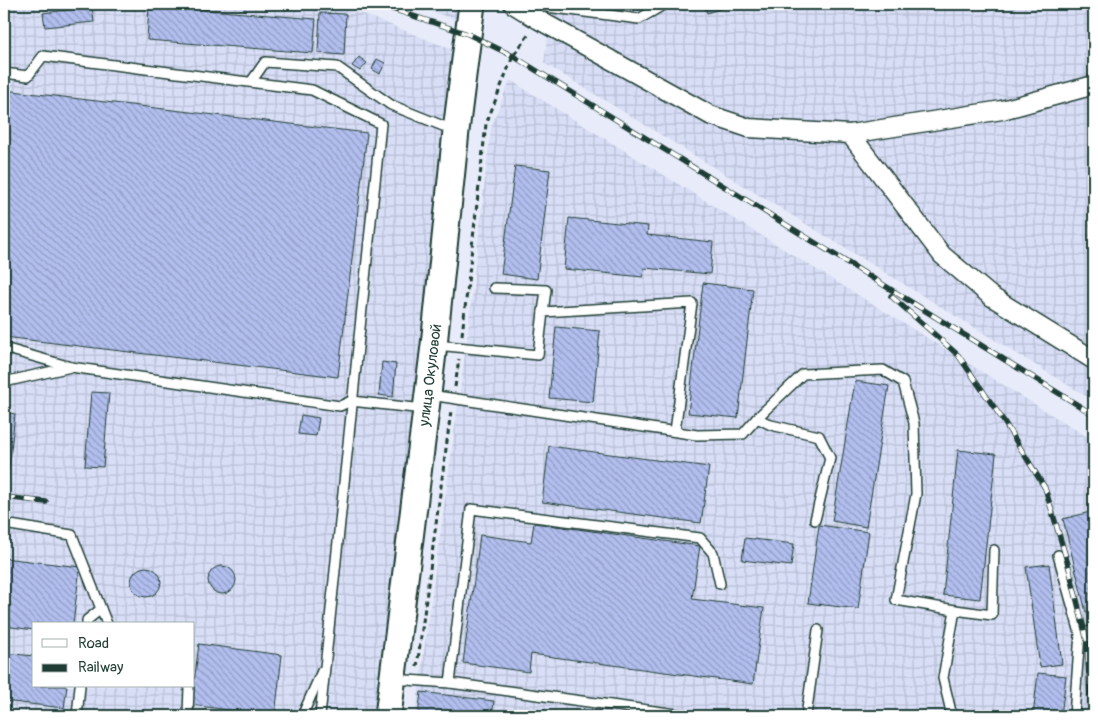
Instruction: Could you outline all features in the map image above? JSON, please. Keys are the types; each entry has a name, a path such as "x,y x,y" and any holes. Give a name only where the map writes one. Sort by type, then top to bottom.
{"street":[{"name":"улица Окуловой","path":"388,716 434,345 456,131 472,4"},
{"path":"512,4 710,115 749,128 850,134 1002,110 1094,85"},
{"path":"850,134 942,255 992,296 1094,360"}],"lane":[{"path":"524,4 639,19 665,4"},
{"path":"4,73 28,76 44,56 312,90 381,124 320,716"},
{"path":"251,82 265,62 337,67 391,105 456,131"},
{"path":"434,345 538,355 546,290 494,288"},
{"path":"543,312 692,303 675,431"},
{"path":"4,348 71,367 340,406 352,402 427,402 697,435 743,434 803,374 883,370 903,382 914,423 916,494 896,600 992,615 994,550"},
{"path":"4,382 71,367"},
{"path":"757,418 772,425 819,436 830,458 815,520"},
{"path":"450,684 471,509 700,538 713,553 720,584"},
{"path":"4,524 72,535 106,622"},
{"path":"1058,555 1080,633 1074,716"},
{"path":"86,622 101,608"},
{"path":"952,716 943,678 955,610"},
{"path":"806,716 818,630"},
{"path":"1080,633 1094,630"},
{"path":"302,716 325,664"},
{"path":"393,678 691,716"},
{"path":"77,716 80,688"},
{"path":"188,716 189,688"}],"shaded area":[{"path":"4,4 313,4 363,14 461,53 376,716 4,716"},
{"path":"408,4 459,4 457,20"},
{"path":"552,4 1094,4 1094,401 544,63"},
{"path":"510,80 1094,441 1094,716 415,716 467,339 491,126"}],"building":[{"path":"704,4 734,4 707,13"},
{"path":"149,5 316,19 313,53 147,40"},
{"path":"92,7 94,22 45,27 43,13"},
{"path":"320,13 346,14 344,55 318,53"},
{"path":"359,57 367,63 360,71 352,66"},
{"path":"377,59 385,63 380,74 372,69"},
{"path":"4,90 367,133 338,377 4,337"},
{"path":"515,166 550,170 537,279 501,274"},
{"path":"569,218 648,226 647,235 713,242 710,274 644,268 643,277 564,269"},
{"path":"703,283 753,289 738,418 688,413"},
{"path":"556,327 600,331 593,402 549,398"},
{"path":"382,362 396,364 393,397 379,395"},
{"path":"855,381 889,386 866,527 832,521"},
{"path":"91,392 109,393 103,467 85,466"},
{"path":"4,412 15,414 7,486 4,486"},
{"path":"301,415 319,418 316,436 298,434"},
{"path":"549,446 709,467 701,523 542,502"},
{"path":"958,450 996,454 980,599 943,595"},
{"path":"1094,511 1094,610 1086,612 1063,519"},
{"path":"534,523 700,546 692,599 764,608 753,684 531,654 529,672 463,663 480,535 531,542"},
{"path":"819,525 869,532 858,609 808,603"},
{"path":"745,538 794,544 791,566 742,560"},
{"path":"4,558 80,567 73,622 32,622 32,630 4,626"},
{"path":"1049,564 1062,664 1040,667 1026,567"},
{"path":"222,566 232,570 236,580 232,590 222,594 212,590 208,580 212,570"},
{"path":"146,567 157,571 161,582 157,593 146,597 135,593 131,582 135,571"},
{"path":"199,644 282,655 275,716 191,705 193,688 195,688"},
{"path":"4,653 32,656 32,688 67,688 64,708 4,701"},
{"path":"1038,673 1066,676 1061,716 1033,716"},
{"path":"421,692 494,701 492,716 418,716"},
{"path":"520,708 582,716 519,716"}],"railway":[{"path":"377,4 468,34 513,56 1094,415"},
{"path":"891,296 958,355 1003,420 1045,488 1068,564 1087,641 1091,716"},
{"path":"4,497 46,502"}]}
